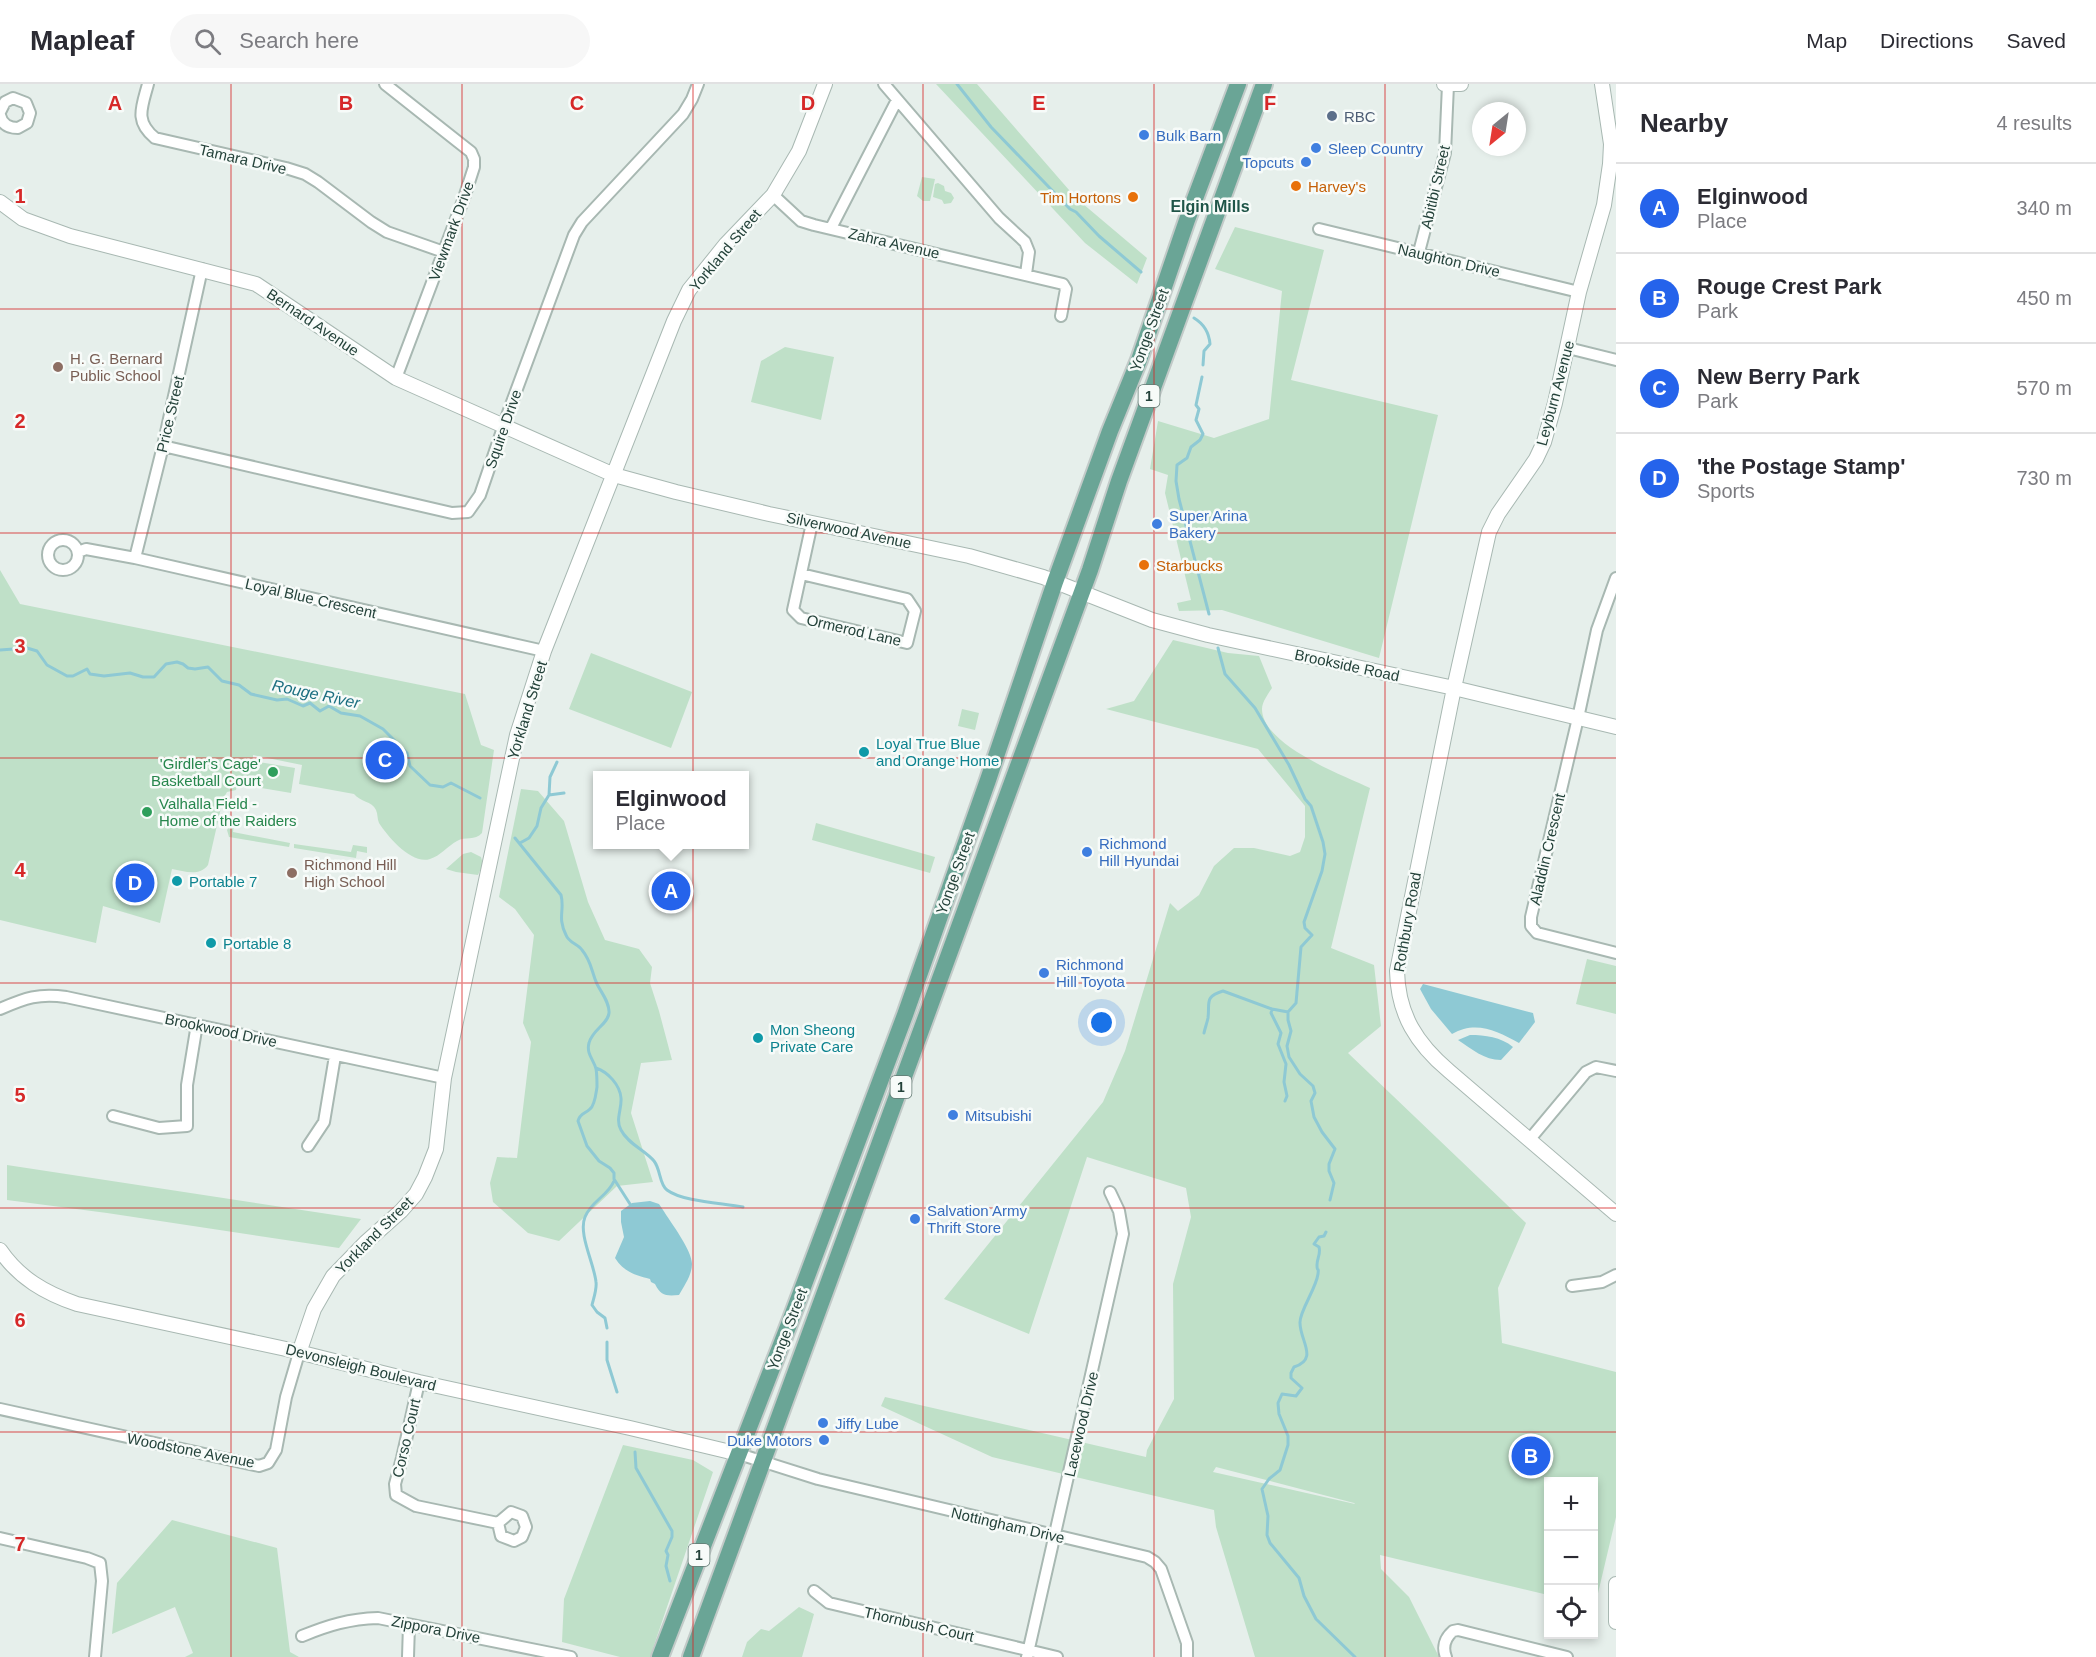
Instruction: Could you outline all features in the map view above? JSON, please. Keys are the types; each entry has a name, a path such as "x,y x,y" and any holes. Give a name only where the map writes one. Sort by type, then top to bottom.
{"main road":[{"name":"Yonge Street","path":"660,1657 904,1015 988,780 1055,582 1110,431 1139,360 1187,220 1238,84"},
{"name":"Yonge Street","path":"691,1657 1081,592 1180,309 1264,84"}],"street":[{"name":"Tamara Drive","path":"148,84 141,118 142,126 155,138 305,174 387,232 444,252"},
{"name":"Viewmark Drive","path":"385,84 471,152 474,159 471,178 396,378"},
{"name":"Squire Drive","path":"163,446 435,510 463,514 468,512 480,495 574,235 582,222 683,114 698,84"},
{"name":"Yorkland Street","path":"299,1353 314,1309 333,1276 401,1211 416,1194 425,1177 436,1149 444,1078 517,735 544,651 674,321 689,290 726,244 773,195 799,151 825,84"},
{"path":"884,84 999,218 1024,242 1029,252 1026,274"},
{"path":"1446,84 1461,84"},
{"name":"Abitibi Street","path":"1419,252 1445,153 1446,84"},
{"name":"Leyburn Avenue","path":"1454,688 1489,532 1498,514 1545,442 1579,292 1610,207 1611,144 1602,84"},
{"path":"831,228 897,100"},
{"name":"Zahra Avenue","path":"773,195 801,221 1063,284 1066,289 1061,316"},
{"name":"Bernard Avenue","path":"0,202 23,219 70,236 256,284 396,378 614,475"},
{"name":"Naughton Drive","path":"1319,228 1579,292"},
{"name":"Price Street","path":"135,558 163,446 202,269"},
{"path":"1568,348 1616,360"},
{"name":"Silverwood Avenue","path":"614,475 676,492 813,523 948,550 1081,592"},
{"name":"Ormerod Lane","path":"801,574 907,599 915,610 907,643 799,617 793,610 801,574 813,523"},
{"name":"Loyal Blue Crescent","path":"78,552 86,549 135,558 544,651"},
{"path":"1578,718 1597,630 1616,578"},
{"name":"Brookside Road","path":"1081,592 1152,620 1208,635 1454,688 1616,727"},
{"name":"Rothbury Road","path":"1454,688 1398,962 1398,989 1409,1023 1425,1048 1615,1212"},
{"name":"Aladdin Crescent","path":"1578,718 1531,917 1531,926 1537,933 1616,953"},
{"name":"Brookwood Drive","path":"0,1009 34,995 49,994 444,1078"},
{"path":"113,1116 159,1128 187,1126 187,1085 197,1024"},
{"path":"308,1146 324,1122 335,1056"},
{"path":"1530,1139 1586,1072 1596,1067 1616,1071"},
{"name":"Lacewood Drive","path":"1028,1654 1123,1234 1119,1211 1110,1192"},
{"name":"Devonsleigh Boulevard","path":"0,1250 30,1283 51,1295 77,1304 739,1454"},
{"path":"1572,1286 1602,1282 1615,1273"},
{"name":"Woodstone Avenue","path":"0,1409 259,1466 268,1463 276,1450 286,1397 299,1353"},
{"name":"Corso Court","path":"419,1382 395,1484 396,1495 416,1506 498,1523"},
{"name":"Nottingham Drive","path":"739,1454 818,1479 1147,1557 1161,1569 1187,1643 1187,1657"},
{"path":"0,1538 100,1563 102,1581 95,1657"},
{"path":"1616,1584 1616,1622"},
{"name":"Thornbush Court","path":"814,1591 829,1603 1028,1654 1057,1657"},
{"name":"Zippora Drive","path":"302,1636 335,1623 378,1618 571,1657"},
{"path":"408,1657 409,1625"},
{"path":"1446,1657 1444,1647 1446,1641 1453,1631 1458,1630 1567,1657"}],"green space":[{"path":"936,84 977,84 1076,198 1147,258 1137,284 1085,243"},
{"path":"922,177 935,179 930,201 923,201 917,196"},
{"path":"935,184 944,186 945,191 951,193 954,198 951,203 944,204 942,200 933,197"},
{"path":"1235,227 1324,250 1291,380 1438,415 1379,658 1222,610 1179,611 1177,603 1191,600 1165,493 1168,475 1150,469 1158,421 1214,438 1269,419 1282,291 1215,269"},
{"path":"785,347 834,357 821,420 751,402 761,361"},
{"path":"0,570 20,604 465,694 481,745 494,750 482,833 476,837 457,841 430,859 416,858 408,854 388,835 379,823 377,812 372,805 354,794 299,784 302,765 253,755 253,761 295,768 291,793 237,784 236,790 227,792 223,799 208,865 196,872 172,869 160,923 103,906 96,943 0,920"},
{"path":"1173,640 1228,653 1259,656 1272,688 1262,709 1265,722 1275,735 1306,757 1370,788 1331,948 1374,965 1381,1026 1348,1053 1526,1223 1498,1288 1502,1343 1616,1372 1616,1517 1598,1593 1598,1477 1544,1477 1544,1594 1380,1555 1381,1569 1409,1597 1439,1657 1255,1657 1216,1527 1214,1510 992,1457 881,1406 885,1397 1146,1457 1147,1450 1174,1399 1173,1284 1191,1217 1186,1188 1087,1157 1029,1334 944,1299 1103,1102 1125,1051 1170,903 1178,911 1199,895 1214,866 1234,848 1254,848 1290,856 1300,852 1305,837 1305,806 1258,749 1106,709 1134,701","holes":["1216,1467 1355,1504 1213,1472"]},
{"path":"591,653 692,692 671,748 569,709"},
{"path":"962,709 979,713 975,730 958,726"},
{"path":"521,789 538,791 564,821 588,902 605,940 639,949 652,967 650,983 672,1060 641,1063 631,1113 653,1182 617,1186 559,1241 528,1233 493,1202 490,1183 497,1157 517,1158 531,1042 523,1023 534,935 515,909 499,897"},
{"path":"816,823 935,857 930,873 812,840"},
{"path":"230,825 234,825 233,832 290,843 289,847 229,837 227,830"},
{"path":"294,844 351,852 353,845 367,847 367,853 357,851 356,858 294,848"},
{"path":"471,852 481,857 483,864 478,875 446,869 463,854"},
{"path":"1587,959 1616,966 1616,1014 1576,1004"},
{"path":"7,1165 361,1219 339,1248 7,1200"},
{"path":"623,1445 693,1460 713,1472 650,1657 620,1657 562,1642 564,1599"},
{"path":"172,1520 277,1548 290,1652 299,1657 185,1657 193,1653 175,1607 112,1634 117,1583"},
{"path":"799,1607 814,1614 802,1657 742,1657 747,1642 761,1629 769,1631"}],"water":[{"path":"1423,984 1533,1013 1535,1022 1519,1043 1486,1029 1470,1028 1452,1034 1431,1009 1420,989"},
{"path":"1470,1035 1493,1037 1513,1047 1501,1060 1495,1060 1478,1053 1458,1040"},
{"path":"650,1201 659,1204 689,1251 691,1272 679,1295 662,1293 650,1279 630,1272 622,1267 615,1258 624,1237 621,1211 632,1203"}],"waterway":[{"path":"957,84 991,127 1070,209 1141,272"},
{"path":"1194,318 1207,332 1210,344 1204,351 1203,365"},
{"path":"1202,377 1196,405 1199,409 1196,420 1203,434 1200,440 1191,447 1187,458 1177,465 1176,481 1209,614"},
{"name":"Rouge River","path":"0,650 27,648 37,651 47,665 67,676 73,676 87,669 90,674 104,676 130,673 143,677 154,677 166,664 177,662 188,668 208,667 222,681 239,685 251,694 277,700 287,699 303,706 310,703 320,711 329,706 341,713 360,716 383,729 407,753 410,766 430,785 443,787 451,783 480,798"},
{"path":"1218,648 1225,674 1255,708 1289,765 1305,799 1311,806 1323,842 1325,854 1322,871 1304,922 1305,928 1312,935 1301,947 1296,1003 1288,1012 1291,1031 1287,1046 1289,1057 1300,1074 1313,1086 1315,1093 1311,1101 1314,1117 1335,1149 1329,1164 1334,1183 1330,1200"},
{"path":"520,843 529,838 537,826 541,808 549,795 550,777 557,762"},
{"path":"549,795 564,793"},
{"path":"515,838 561,895 563,929 569,940 585,954 608,1005 608,1017 593,1034 588,1047 596,1071 595,1099 592,1107 581,1115 578,1121 587,1146 599,1161 614,1173 614,1179 630,1204"},
{"path":"1204,1033 1210,998 1223,991 1272,1009 1288,1012"},
{"path":"1272,1009 1271,1013 1281,1033 1278,1044 1286,1064 1284,1082 1287,1096 1285,1101"},
{"path":"596,1068 609,1076 618,1088 621,1098 619,1122 621,1130 654,1161 667,1190 693,1200 743,1207"},
{"path":"607,1328 605,1318 592,1305 596,1282 583,1224 588,1211 608,1191 614,1181"},
{"path":"1326,1232 1314,1244 1319,1247 1318,1274 1300,1318 1307,1354 1301,1364 1294,1367 1291,1373 1291,1378 1302,1388 1296,1396 1282,1394 1278,1403 1279,1414 1288,1436 1288,1445 1280,1470 1262,1489 1268,1516 1267,1535 1270,1543 1299,1578 1304,1596 1316,1619 1355,1657"},
{"path":"607,1342 607,1360 617,1392"},
{"path":"635,1452 636,1468 672,1531 666,1551 668,1555 666,1566 670,1581"}],"place":[{"name":"RBC","path":"1332,116"},
{"name":"Bulk Barn","path":"1144,135"},
{"name":"Sleep Country","path":"1316,148"},
{"name":"Topcuts","path":"1306,162"},
{"name":"Harvey's","path":"1296,186"},
{"name":"Tim Hortons","path":"1133,197"},
{"name":"H. G. Bernard Public School","path":"58,367"},
{"name":"Super Arina Bakery","path":"1157,524"},
{"name":"Starbucks","path":"1144,565"},
{"name":"Loyal True Blue and Orange Home","path":"864,752"},
{"name":"New Berry Park","path":"385,760"},
{"name":"'Girdler's Cage' Basketball Court","path":"273,772"},
{"name":"Valhalla Field - Home of the Raiders","path":"147,812"},
{"name":"Richmond Hill Hyundai","path":"1087,852"},
{"name":"Richmond Hill High School","path":"292,873"},
{"name":"Portable 7","path":"177,881"},
{"name":"'the Postage Stamp'","path":"135,883"},
{"name":"Elginwood","path":"671,891"},
{"name":"Portable 8","path":"211,943"},
{"name":"Richmond Hill Toyota","path":"1044,973"},
{"name":"Mon Sheong Private Care","path":"758,1038"},
{"name":"Mitsubishi","path":"953,1115"},
{"name":"Salvation Army Thrift Store","path":"915,1219"},
{"name":"Jiffy Lube","path":"823,1423"},
{"name":"Duke Motors","path":"824,1440"},
{"name":"Rouge Crest Park","path":"1531,1456"}],"district":[{"name":"Elgin Mills","path":"1210,206"}]}
